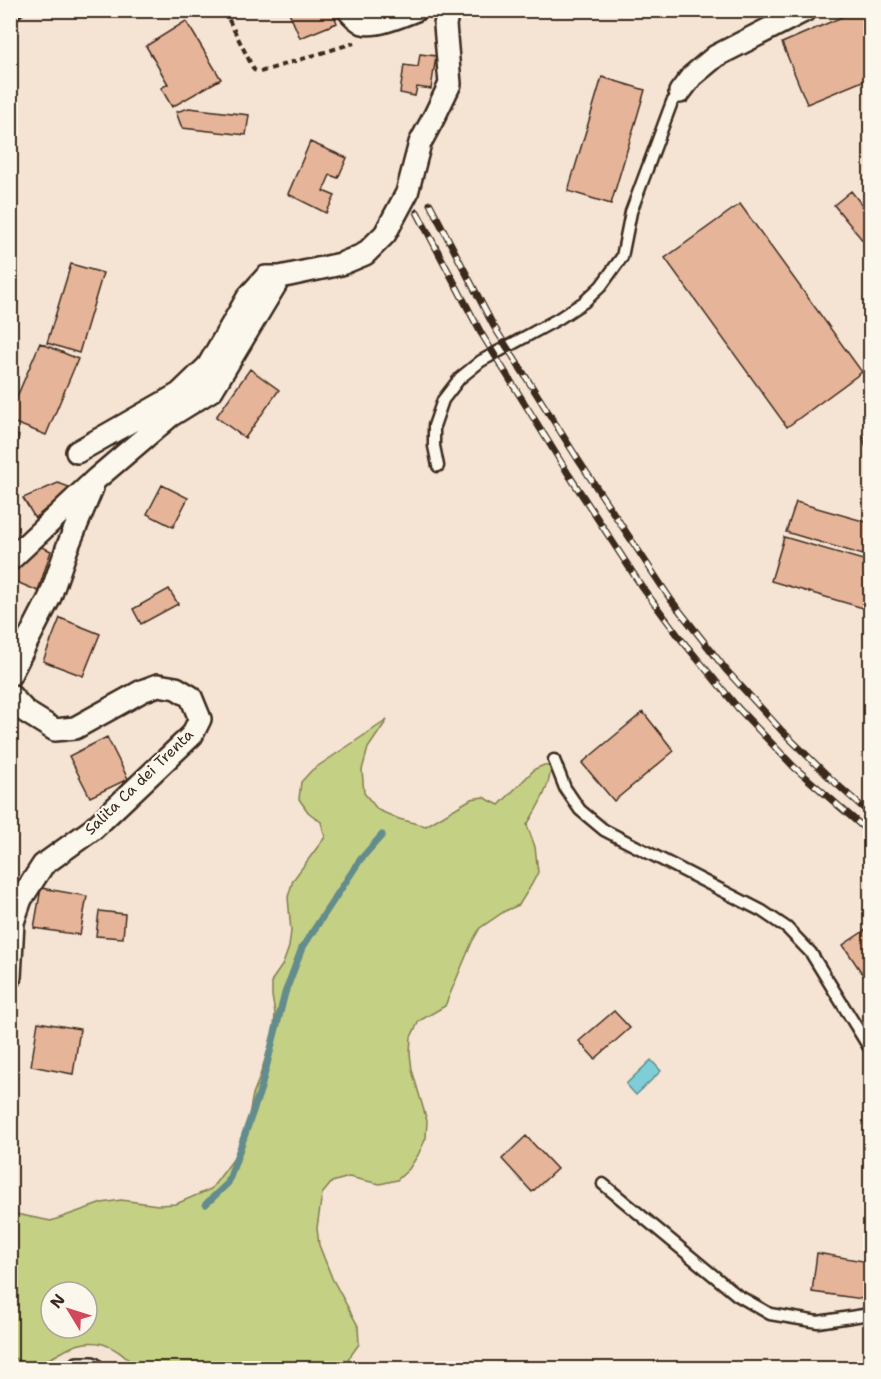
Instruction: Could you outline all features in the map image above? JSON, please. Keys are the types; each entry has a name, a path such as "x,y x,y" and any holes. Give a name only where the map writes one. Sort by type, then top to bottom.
{"street":[{"path":"348,10 358,20 373,24 416,10"},
{"path":"77,452 179,394 208,366 248,297 266,277 280,277 341,264 365,254 385,234 406,193 420,143 450,84 445,25 448,10"},
{"path":"680,92 692,76 716,56 806,10"},
{"path":"10,560 96,479 170,416 212,390 280,277"},
{"path":"10,675 50,597 67,548 96,479"},
{"name":"Salita Ca dei Trenta","path":"10,695 26,712 55,730 75,728 142,691 158,685 176,688 191,697 200,719 192,735 93,829 43,865 21,899 13,922 10,977"},
{"path":"78,1368 92,1368"}],"lane":[{"path":"438,466 434,446 434,426 443,400 460,378 481,361 558,320 584,302 601,286 622,257 631,212 672,102 680,92"},
{"path":"554,760 565,788 580,810 604,830 762,911 787,928 811,953 870,1049"},
{"path":"603,1184 737,1295 770,1314 818,1322 870,1314"}],"path":[{"path":"10,24 26,10"},
{"path":"224,10 254,70 260,72 364,40"}],"green space":[{"path":"387,720 368,748 362,770 364,793 378,810 399,819 426,826 471,799 483,797 499,805 535,769 544,765 551,767 545,790 527,825 535,847 538,872 532,884 519,905 505,911 480,928 445,1006 419,1021 411,1037 412,1070 427,1121 426,1138 418,1155 409,1169 397,1180 380,1184 349,1177 332,1182 322,1194 317,1228 319,1245 332,1278 358,1326 359,1344 342,1368 138,1368 113,1348 92,1342 74,1346 41,1362 29,1364 20,1361 10,1355 11,1211 51,1221 102,1203 121,1200 158,1205 176,1204 211,1189 232,1161 247,1126 253,1094 274,1030 272,980 283,964 289,947 291,931 288,897 293,880 325,837 321,822 308,812 299,799 301,782 312,770"}],"water":[{"path":"651,1060 661,1071 636,1095 626,1084"}],"building":[{"path":"288,10 332,10 337,23 300,38"},
{"path":"858,10 870,10 870,78 807,104 782,43"},
{"path":"186,21 221,79 172,107 161,88 168,84 146,46"},
{"path":"420,54 436,56 431,89 417,87 415,96 400,93 404,65 418,67"},
{"path":"602,77 645,90 611,204 568,191"},
{"path":"189,108 249,115 246,135 182,128 176,112"},
{"path":"310,142 347,158 338,178 330,175 323,191 335,196 326,213 288,194"},
{"path":"851,191 870,215 870,237 864,242 834,205"},
{"path":"740,204 862,372 787,427 665,258"},
{"path":"71,264 103,273 79,353 47,343"},
{"path":"40,343 78,359 46,435 10,421 10,413"},
{"path":"250,369 279,390 245,438 216,417"},
{"path":"10,433 19,436 10,463"},
{"path":"870,435 870,462 863,437"},
{"path":"58,483 72,488 53,513 47,508 35,518 23,498"},
{"path":"162,485 188,498 173,527 147,514"},
{"path":"796,502 870,523 870,557 786,532"},
{"path":"784,537 870,562 870,610 771,581"},
{"path":"35,544 51,551 38,591 12,580 24,551"},
{"path":"169,589 178,604 141,624 133,609"},
{"path":"60,618 100,634 83,676 43,661"},
{"path":"643,712 674,751 614,801 582,763"},
{"path":"107,737 128,779 90,797 69,756"},
{"path":"41,888 87,896 80,935 34,928"},
{"path":"99,911 125,914 123,938 96,936"},
{"path":"867,929 870,935 870,985 843,945"},
{"path":"614,1011 630,1028 595,1059 579,1041"},
{"path":"38,1022 80,1029 73,1074 31,1066"},
{"path":"526,1136 557,1169 532,1192 502,1159"},
{"path":"817,1253 869,1262 863,1299 812,1292"}],"waterway":[{"path":"10,720 15,715"},
{"path":"206,1204 228,1183 261,1088 285,993 302,948 360,860 382,835"}],"railway":[{"path":"430,204 493,325 671,600 727,671 782,731 870,814"},
{"path":"417,212 481,333 642,587 680,638 738,708 794,767 870,833"}]}
